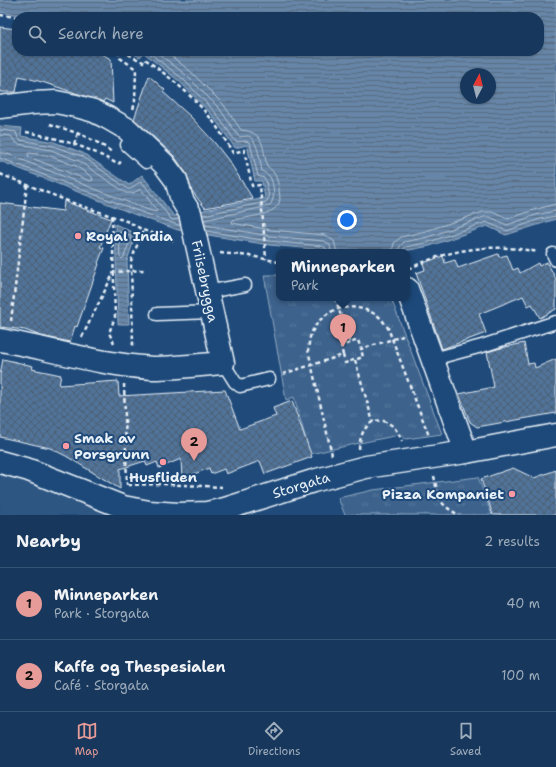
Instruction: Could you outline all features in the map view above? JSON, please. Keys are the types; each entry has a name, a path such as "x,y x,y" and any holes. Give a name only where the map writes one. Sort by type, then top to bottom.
{"street":[{"name":"Friisebrygga","path":"0,107 56,102 94,111 164,164 176,180 195,237 223,363"},
{"path":"410,298 466,452"},
{"path":"4,341 101,362 123,360 153,368 223,363"},
{"name":"Storgata","path":"0,462 29,470 123,507 149,512 208,514 336,474 366,467 466,452 556,435"}],"lane":[{"path":"157,314 209,302 245,285"},
{"path":"433,359 482,346 556,322"},
{"path":"223,363 235,382 240,386 269,379"}],"path":[{"path":"0,15 12,16"},
{"path":"119,56 136,70 135,101 127,137"},
{"path":"132,56 143,62 145,59 169,76 185,91 214,123 233,153 244,150 252,186 260,185 266,259"},
{"path":"26,132 74,144 107,158 117,164 120,163 120,159 94,141 78,133 43,122"},
{"path":"74,144 78,133"},
{"path":"0,174 73,203 129,222"},
{"path":"4,341 27,185"},
{"path":"112,216 115,317 109,333 123,360 128,496 123,507"},
{"path":"123,360 133,344 131,261 143,230"},
{"path":"410,268 423,262 463,250 520,248 555,257"},
{"path":"114,272 146,270"},
{"path":"72,355 114,272"},
{"path":"336,301 350,343"},
{"path":"331,450 308,350 310,335 328,312 352,307 366,310 379,317 388,328 429,436"},
{"path":"361,349 392,339 422,332"},
{"path":"358,340 363,357 345,363 341,346 350,343 358,340"},
{"path":"269,379 343,355"},
{"path":"355,360 373,422"},
{"path":"360,443 365,427 373,422 388,423 395,428 402,441"},
{"path":"430,458 440,501 447,508 459,515"}],"shaded area":[{"path":"0,463 147,515 0,515"}],"green space":[{"path":"264,275 276,275 276,301 392,301 442,434 406,439 399,435 310,454 294,397 286,400"},
{"path":"478,477 492,515 345,515 338,498 373,490"}],"water":[{"path":"0,0 556,0 556,219 506,235 487,226 430,246 410,250 314,249 269,245 178,230 0,161 0,126 22,128 21,136 54,142 83,153 129,185 142,175 174,216 265,198 262,181 255,181 247,145 235,148 212,115 180,82 148,56 544,56 544,12 12,12 12,14 0,12"},
{"path":"115,224 136,234 127,261 129,324 118,324"}],"building":[{"path":"0,27 12,28 12,56 105,56 111,59 113,103 105,99 103,102 19,76 16,92 0,92"},
{"path":"149,76 165,90 163,92 191,117 214,142 229,161 253,199 205,208 192,191 186,173 174,156 134,119"},
{"path":"64,201 111,219 100,247 104,248 98,263 99,264 77,327 75,326 70,342 41,336 25,330 0,327 0,203 63,211"},
{"path":"498,254 499,257 507,255 513,270 518,268 520,273 538,263 539,266 547,262 556,279 556,309 540,318 532,304 528,306 523,296 479,314 486,333 442,349 416,273 425,270 423,263 443,256 445,263 455,260 458,268"},
{"path":"524,343 528,364 534,363 535,368 556,359 556,413 477,427 470,422 459,394 494,387 487,352"},
{"path":"3,359 33,366 32,369 61,375 59,385 118,381 119,396 225,390 240,429 276,416 273,408 292,401 312,457 265,474 260,461 226,474 224,469 211,474 209,468 182,479 181,459 159,468 157,462 147,466 145,461 120,469 120,489 50,448 0,437 0,375"},
{"path":"513,468 534,478 556,470 556,515 493,515 481,479"}],"place":[{"name":"Royal India","path":"78,236"},
{"name":"Minneparken","path":"343,347"},
{"name":"Smak av Porsgrunn","path":"66,446"},
{"name":"Kaffe og Thespesialen","path":"194,461"},
{"name":"Husfliden","path":"163,462"},
{"name":"Pizza Kompaniet","path":"512,494"}]}
